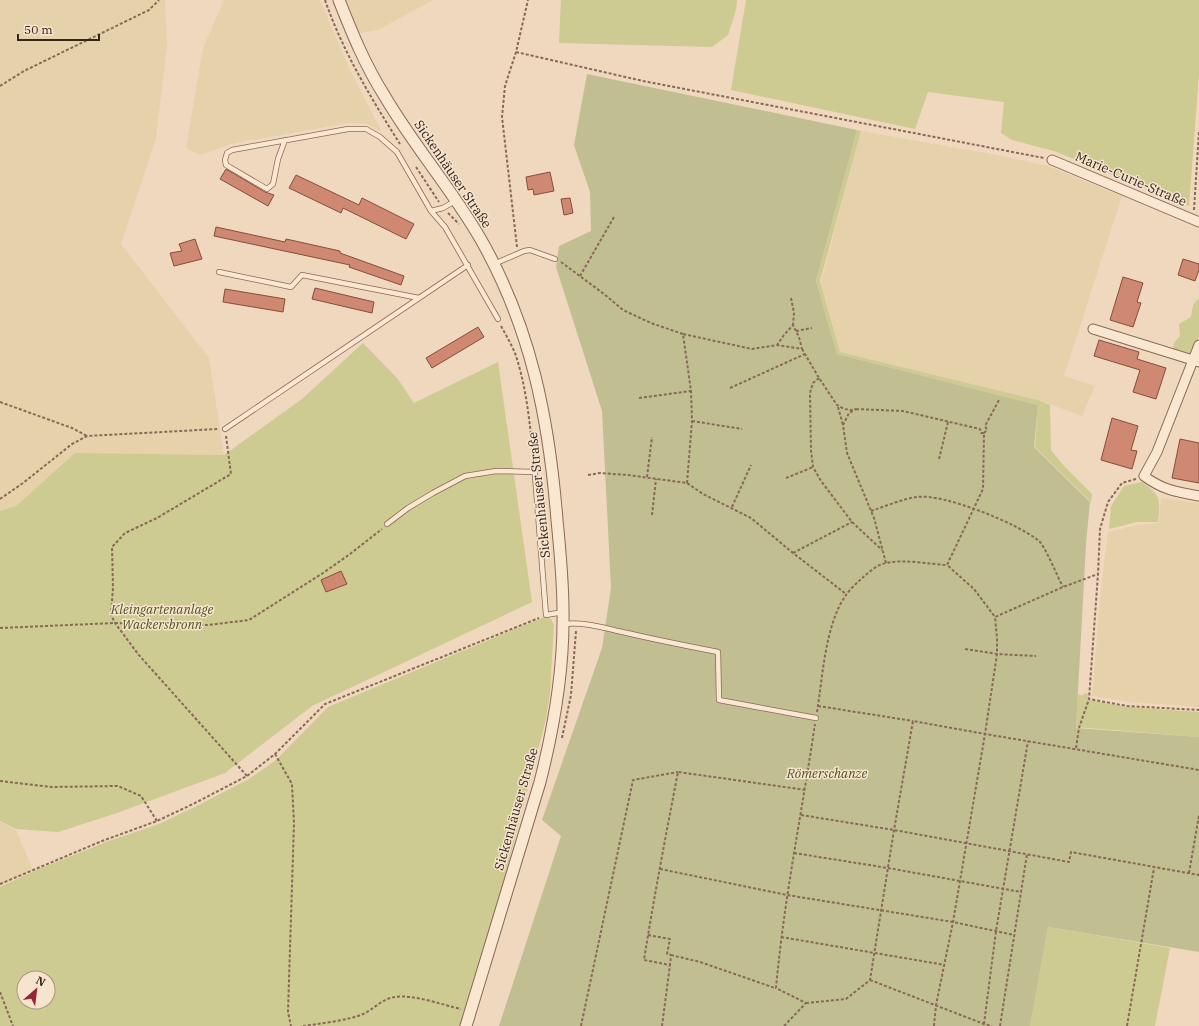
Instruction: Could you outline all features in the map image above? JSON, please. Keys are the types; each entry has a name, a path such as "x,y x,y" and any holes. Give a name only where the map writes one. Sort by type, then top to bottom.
{"street":[{"name":"Sickenhäuser Straße","path":"339,0 352,34 383,95 476,230 513,305 534,368 542,403 556,499 563,612 558,692 548,749 466,1026"},
{"name":"Marie-Curie-Straße","path":"1052,160 1196,221"},
{"path":"1094,329 1196,362"},
{"path":"1199,345 1196,362 1157,452 1144,476 1157,485 1176,492 1199,496"}],"lane":[{"path":"285,140 278,159 272,184 268,189 226,166 225,160 227,153 232,150 285,140 348,129 366,129 380,136 397,152 431,211 445,227 468,265 498,319"},
{"path":"431,211 443,208 456,200"},
{"path":"494,264 518,252 530,250 555,259"},
{"path":"225,429 468,265"},
{"path":"220,272 291,287 302,276 419,298"},
{"path":"534,463 546,615 563,612"},
{"path":"387,524 408,508 464,476 496,471 534,472"},
{"path":"563,624 575,623 596,625 625,633 718,652 719,700 816,718"}],"path":[{"path":"0,86 24,71 149,10 159,0"},
{"path":"518,252 502,117 505,86 516,52 528,0"},
{"path":"516,52 643,81 1052,160"},
{"path":"1196,221 1199,131"},
{"path":"580,276 614,217"},
{"path":"555,259 580,276 623,310 651,323 683,334 752,349 777,345 802,349"},
{"path":"791,298 794,313 793,325 802,349 837,406 843,425 847,453 871,511 886,563"},
{"path":"498,319 514,353 524,391 534,463"},
{"path":"777,345 784,334 793,325"},
{"path":"796,331 812,328"},
{"path":"683,334 691,391 692,421 687,483"},
{"path":"730,388 805,354"},
{"path":"819,378 813,383 810,393 811,450 813,467 821,481 852,522 883,551"},
{"path":"639,398 691,391"},
{"path":"980,429 981,427 985,426 999,400"},
{"path":"0,402 72,428 87,436"},
{"path":"837,406 851,410 903,411 980,429 981,433 984,433"},
{"path":"843,425 849,414 856,409"},
{"path":"692,421 742,429"},
{"path":"939,459 948,422"},
{"path":"947,565 983,489 984,433 987,430 985,426"},
{"path":"0,499 23,483 72,444 87,436 225,429 231,474 157,518 125,533 112,547 113,588 111,614 115,623 138,654 248,776"},
{"path":"647,477 652,437"},
{"path":"732,507 751,465"},
{"path":"786,478 813,467"},
{"path":"588,475 600,473 647,477 687,483 703,494 732,507 751,518 846,594"},
{"path":"1076,748 1079,728 1089,699 1100,529 1108,502 1122,483 1144,476"},
{"path":"652,515 656,479"},
{"path":"871,511 918,496 936,498 974,508 1019,528 1040,542 1063,587"},
{"path":"793,553 852,522"},
{"path":"0,628 115,623 208,625 249,620 324,573 387,524"},
{"path":"776,988 780,937 806,790 828,638 834,617 846,594 865,575 876,567 886,563 912,562 947,565 974,590 995,616 997,654 953,922 936,1005 934,1026"},
{"path":"995,616 1098,574"},
{"path":"0,884 102,841 157,821 248,776 275,754 325,704 546,615"},
{"path":"561,744 571,695 576,636 575,623"},
{"path":"964,650 997,654 1036,656"},
{"path":"1089,699 1128,706 1199,710"},
{"path":"818,706 1076,748 1199,770"},
{"path":"648,935 670,939 667,954 700,962 776,988 806,1003 846,999 870,980 913,721"},
{"path":"984,1024 996,932 1028,740"},
{"path":"275,754 292,784 294,823 288,1012 291,1026"},
{"path":"581,1026 633,780 678,772 806,790"},
{"path":"670,964 644,960 678,772"},
{"path":"0,781 51,787 118,786 141,796 157,821"},
{"path":"801,815 894,830 1069,862 1071,852 1199,875"},
{"path":"1189,873 1199,815"},
{"path":"794,853 1021,892"},
{"path":"1000,1026 1027,854"},
{"path":"1127,1026 1154,868"},
{"path":"660,870 787,895 953,922 1014,935"},
{"path":"780,937 945,965"},
{"path":"662,1026 671,955"},
{"path":"870,980 992,1026"},
{"path":"0,992 13,1026"},
{"path":"303,1026 355,1017 396,996 418,999 470,1012"},
{"path":"784,1026 806,1003"}],"shaded area":[{"path":"0,0 165,0 167,47 156,138 121,244 209,358 224,455 75,453 16,506 0,511"},
{"path":"224,0 320,0 351,72 382,132 367,124 349,123 231,144 200,155 186,148 203,48"},
{"path":"340,0 433,0 378,30 353,34"},
{"path":"861,131 997,155 1048,166 1122,196 1064,376 1095,386 1082,416 1038,400 840,352 821,282"},
{"path":"1161,498 1199,503 1199,707 1129,702 1092,696 1100,598 1108,532 1138,525 1159,523"},
{"path":"0,822 16,830 33,870 0,886"}],"green space":[{"path":"561,0 737,0 736,10 728,35 712,47 559,43"},
{"path":"746,0 1199,0 1199,73 1189,206 1054,151 1012,140 1001,133 1004,102 928,92 915,129 731,90"},
{"name":"Römerschanze","path":"587,74 857,130 816,281 837,354 1038,405 1034,447 1090,502 1086,544 1076,728 1199,737 1199,952 1048,927 1030,1026 499,1026 561,836 542,820 602,648 611,588 602,411 556,267 559,246 591,231 590,192 574,145"},
{"path":"857,130 861,131 820,281 840,352 1038,400 1050,405 1051,450 1064,466 1092,494 1091,502 1035,447 1038,405 837,354 816,281"},
{"path":"1199,298 1199,336 1192,357 1176,352 1173,348 1174,343 1180,336 1179,324 1191,317 1193,305"},
{"name":"Kleingartenanlage Wackersbronn","path":"363,343 397,378 414,403 498,362 532,602 312,706 225,773 117,813 58,832 16,829 0,821 0,511 16,506 75,453 224,455 302,399"},
{"path":"1142,482 1153,491 1158,499 1158,522 1137,522 1109,529 1111,506 1124,486"},
{"path":"544,617 551,619 554,625 550,691 546,719 466,1026 0,1026 0,887 34,871 106,842 159,824 249,779 276,760 328,707"},
{"path":"1085,693 1088,694 1089,700 1127,707 1199,712 1199,737 1076,727 1078,695 1079,694 1082,696"},
{"path":"1048,927 1170,948 1155,1026 1030,1026"}],"building":[{"path":"226,169 265,192 274,195 268,206 220,179"},
{"path":"550,172 554,191 534,195 533,189 528,190 526,177"},
{"path":"296,175 359,205 362,198 414,224 406,239 343,208 341,213 289,188"},
{"path":"570,198 573,213 564,215 561,199"},
{"path":"216,227 285,242 286,239 340,251 340,253 404,276 401,285 349,267 350,265 214,236"},
{"path":"195,239 202,259 174,266 170,253 182,251 179,244"},
{"path":"1183,259 1199,264 1199,270 1195,281 1178,275"},
{"path":"1123,277 1143,283 1137,302 1141,303 1133,327 1110,320"},
{"path":"315,288 374,302 372,313 312,299"},
{"path":"225,289 285,299 283,312 223,302"},
{"path":"478,327 484,337 432,368 426,358"},
{"path":"1099,340 1139,352 1137,359 1166,368 1156,399 1133,392 1140,370 1094,356"},
{"path":"1112,418 1138,426 1131,450 1137,451 1132,469 1101,460"},
{"path":"1180,439 1199,443 1199,483 1172,478"},
{"path":"341,571 347,584 326,592 321,580"}]}
